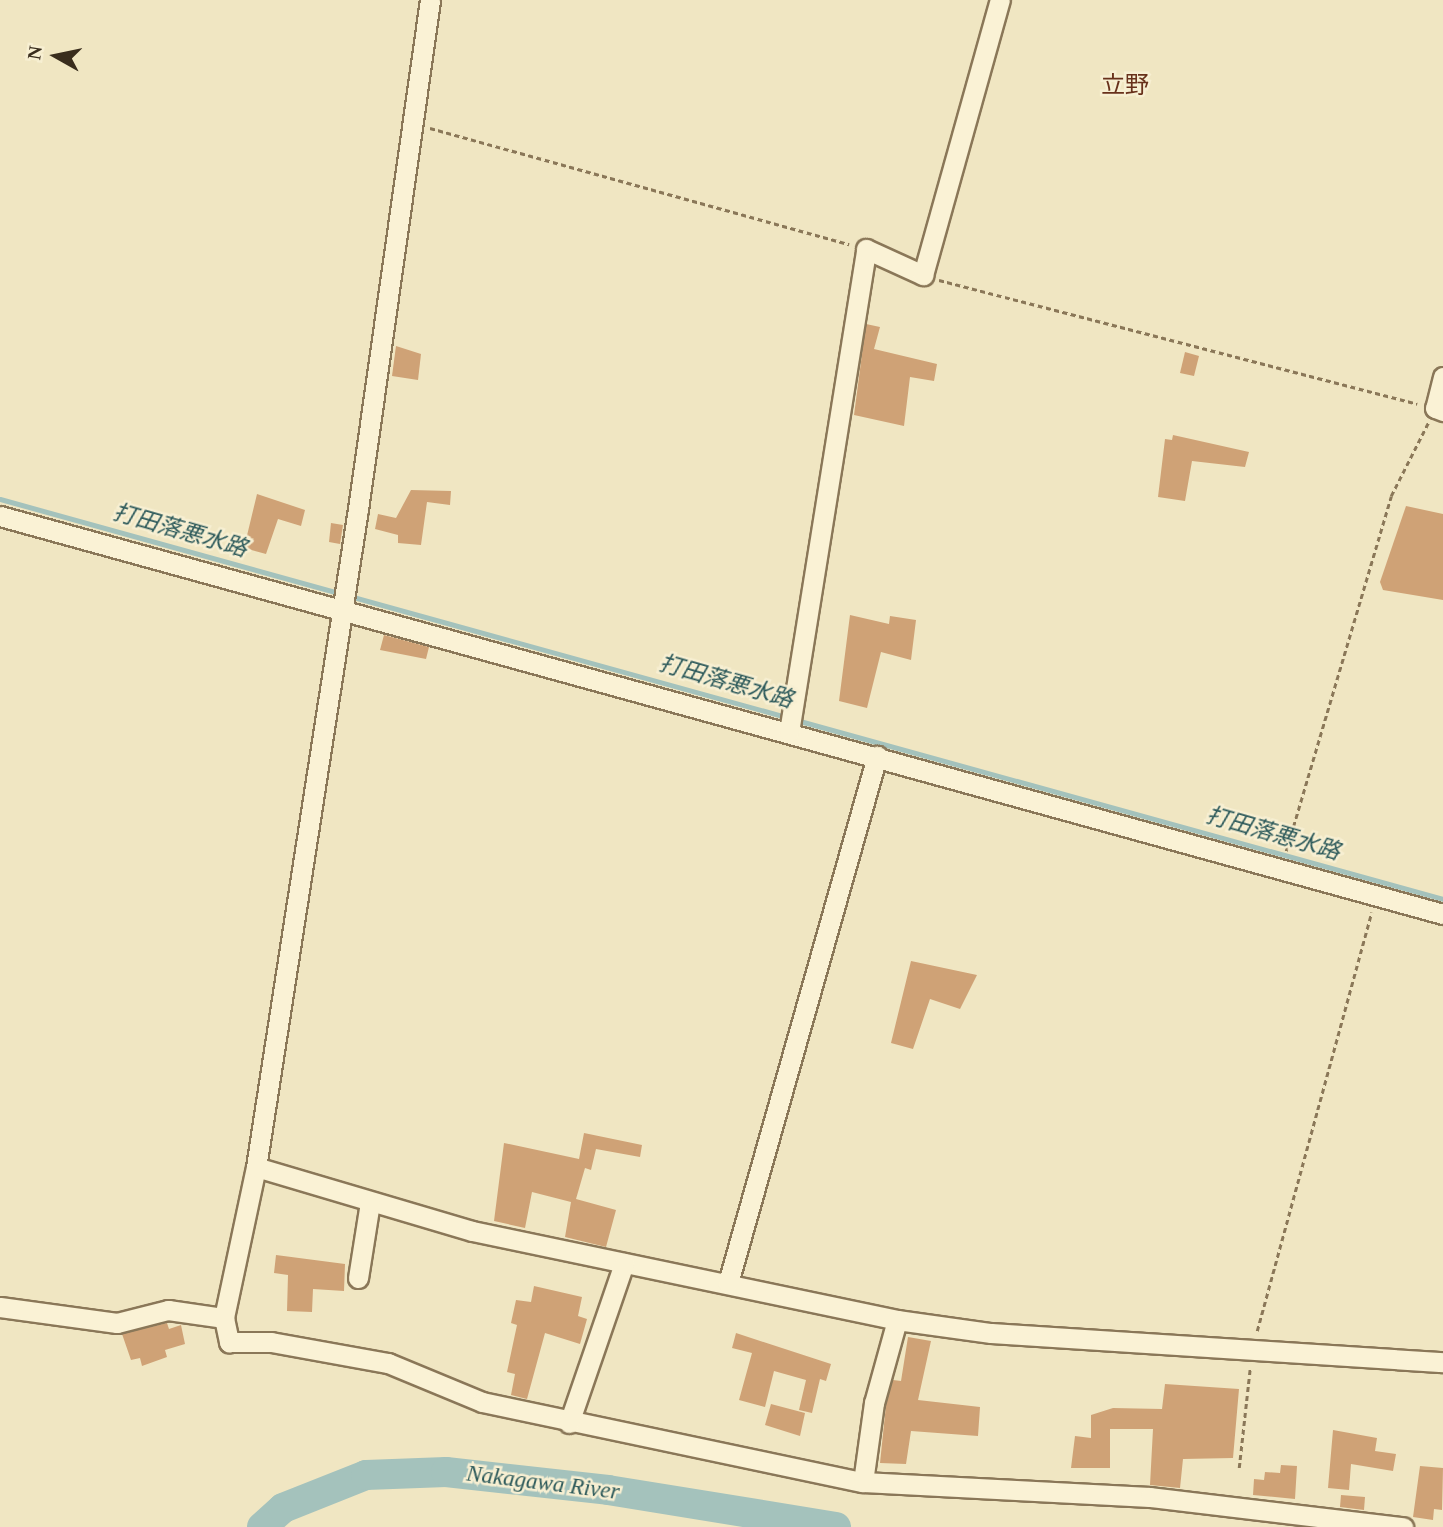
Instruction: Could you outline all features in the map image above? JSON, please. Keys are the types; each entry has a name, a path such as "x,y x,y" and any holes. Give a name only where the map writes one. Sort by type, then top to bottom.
{"street":[{"path":"430,0 414,124 256,1167 224,1318 229,1342 271,1342 388,1363 482,1402 569,1423 863,1482 1150,1497 1403,1527"},
{"path":"789,732 866,249 923,275 1000,0"},
{"path":"1439,410 1443,377"},
{"path":"0,516 1443,914"},
{"path":"728,1283 877,756"},
{"path":"256,1167 472,1231 897,1320 991,1333 1443,1362"},
{"path":"358,1278 370,1202"},
{"path":"569,1423 624,1263"},
{"path":"0,1307 117,1323 168,1310 224,1318"},
{"path":"863,1482 874,1403 897,1320"}],"path":[{"path":"414,124 866,249"},
{"path":"923,275 1439,410 1391,496 1283,868"},
{"path":"1239,1468 1252,1348 1377,896"}],"building":[{"path":"866,324 880,327 874,349 937,364 934,381 910,377 904,426 854,415"},
{"path":"396,346 421,354 418,380 392,376"},
{"path":"1185,352 1199,356 1194,376 1180,373"},
{"path":"1173,435 1249,452 1245,467 1192,461 1185,501 1158,497 1165,439 1172,440"},
{"path":"411,490 451,491 450,505 427,502 421,545 398,543 398,535 375,529 378,514 396,518"},
{"path":"257,494 305,510 301,526 278,519 266,554 244,548"},
{"path":"1406,506 1443,514 1443,600 1383,590 1380,582"},
{"path":"331,523 343,525 340,544 329,542"},
{"path":"850,615 889,624 890,616 916,620 911,660 881,652 867,708 839,701"},
{"path":"384,635 429,647 426,659 380,650"},
{"path":"911,961 977,975 960,1009 930,999 913,1049 891,1043"},
{"path":"584,1133 642,1145 640,1157 596,1149 591,1170 585,1168 576,1199 616,1210 606,1247 565,1237 571,1202 532,1192 525,1228 494,1221 504,1143 579,1159"},
{"path":"276,1255 345,1264 344,1291 313,1289 312,1312 287,1311 288,1275 274,1273"},
{"path":"534,1286 582,1297 578,1316 587,1319 580,1344 545,1333 527,1399 511,1395 515,1374 507,1372 517,1325 511,1323 516,1300 531,1302"},
{"path":"167,1323 169,1329 181,1325 185,1344 165,1350 167,1357 142,1366 140,1358 131,1360 122,1334"},
{"path":"736,1333 831,1364 826,1381 820,1379 812,1413 799,1410 806,1380 774,1371 765,1407 739,1400 752,1353 732,1348"},
{"path":"908,1337 931,1341 918,1400 980,1407 978,1436 911,1431 906,1464 880,1463 886,1405 893,1380 901,1381"},
{"path":"1165,1384 1239,1389 1233,1458 1183,1459 1180,1488 1150,1485 1153,1429 1110,1429 1110,1468 1071,1468 1075,1436 1091,1438 1091,1415 1113,1408 1162,1409"},
{"path":"771,1404 805,1413 800,1436 765,1425"},
{"path":"1333,1430 1377,1438 1375,1451 1396,1454 1393,1471 1351,1464 1349,1490 1328,1488"},
{"path":"1281,1465 1297,1466 1295,1499 1253,1495 1254,1479 1264,1480 1265,1472 1280,1473"},
{"path":"1420,1466 1443,1468 1442,1510 1434,1509 1433,1520 1413,1517"},
{"path":"1341,1495 1365,1497 1364,1510 1340,1507"}],"waterway":[{"name":"打田落悪水路","path":"0,499 786,717"},
{"name":"打田落悪水路","path":"796,720 1443,899"},
{"name":"Nakagawa River","path":"262,1527 283,1508 366,1475 446,1472 608,1490 836,1527"}],"district":[{"name":"立野","path":"1125,86"}]}
